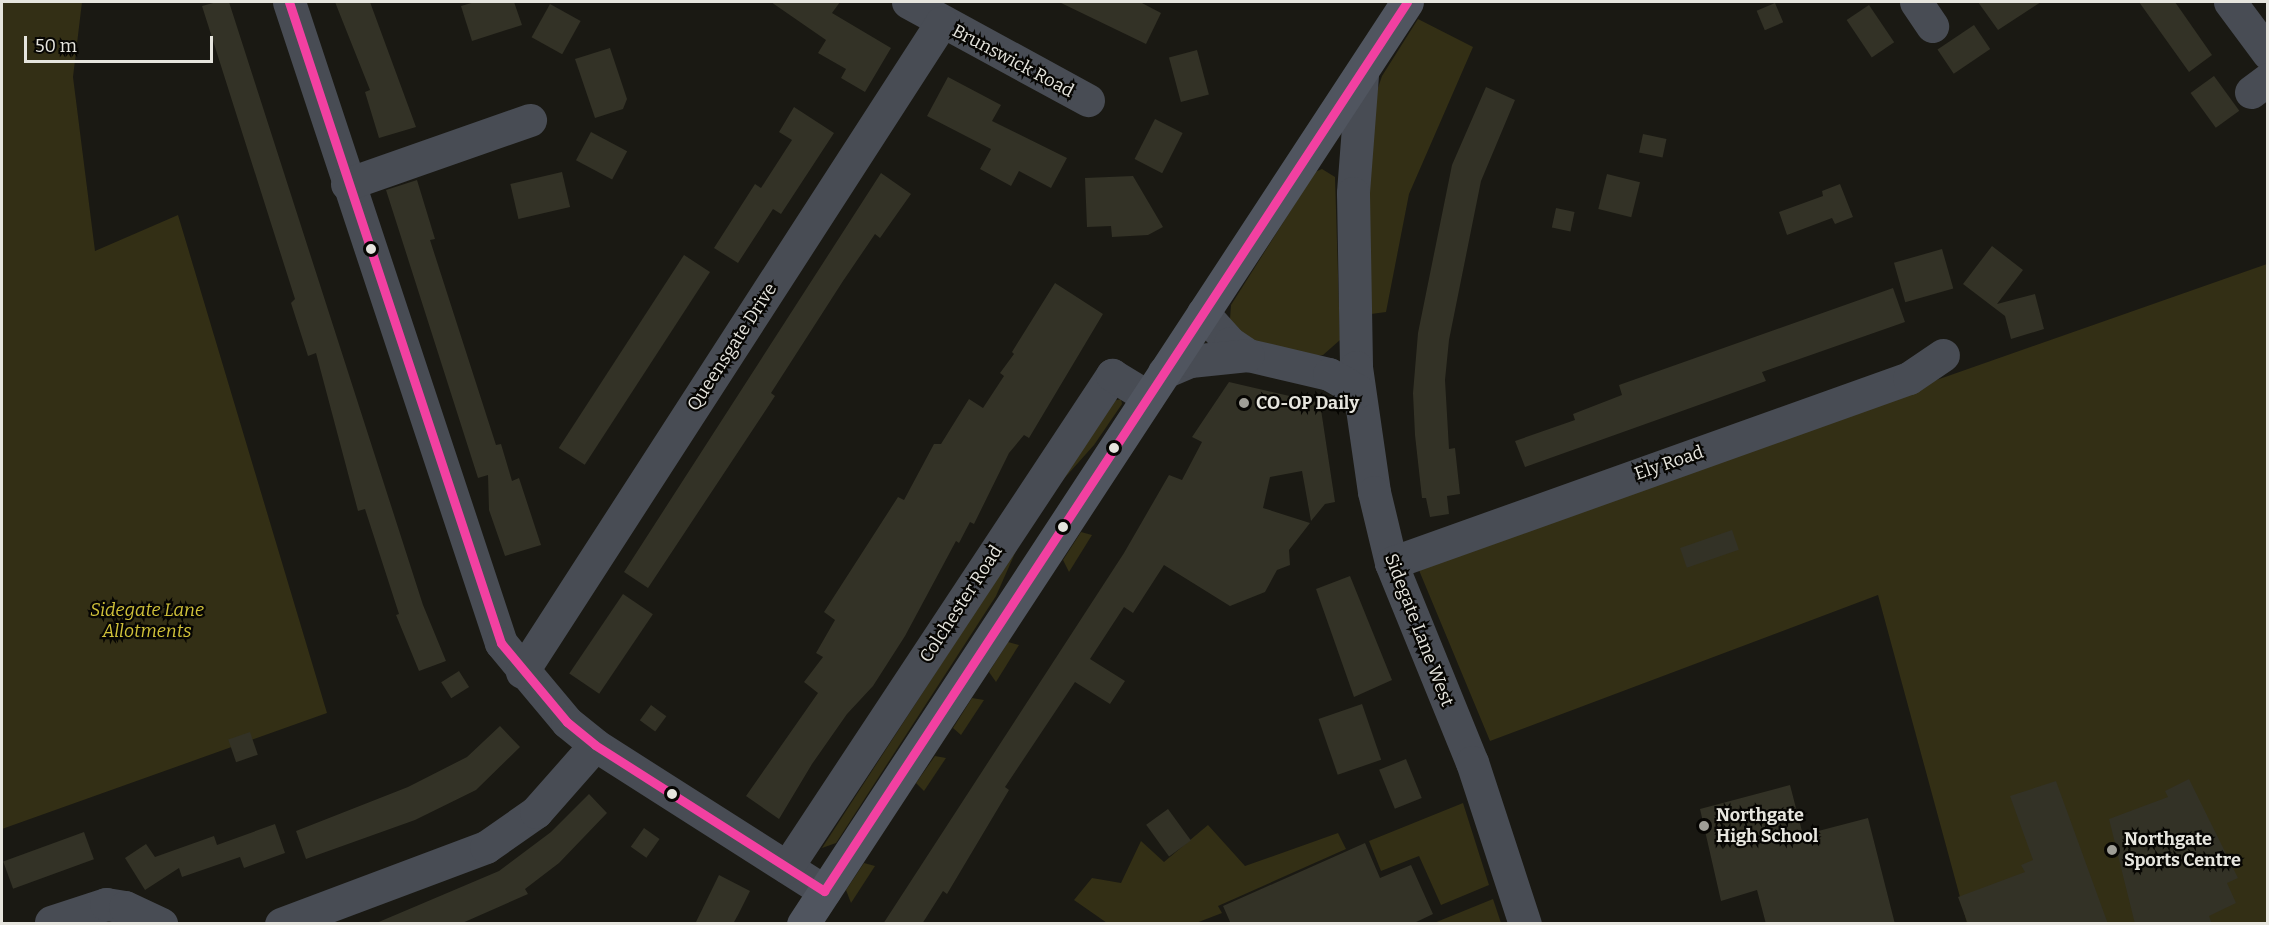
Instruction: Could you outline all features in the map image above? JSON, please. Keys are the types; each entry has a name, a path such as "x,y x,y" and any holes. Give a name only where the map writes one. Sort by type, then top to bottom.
{"main road":[{"path":"803,924 1156,384 1362,75 1407,2"}],"street":[{"path":"289,2 347,184 501,643 522,672 567,722 595,745 824,891"},
{"name":"Brunswick Road","path":"908,2 941,23 1088,100"},
{"path":"2230,2 2268,53"},
{"name":"Queensgate Drive","path":"522,672 941,23"},
{"name":"Sidegate Lane West","path":"1362,75 1353,193 1359,391 1374,492 1391,563 1472,762 1526,924"},
{"path":"347,184 530,120"},
{"path":"1203,313 1230,343 1248,355"},
{"path":"1156,384 1190,361 1248,355 1329,374 1359,391"},
{"name":"Ely Road","path":"1391,563 1909,378 1943,355"},
{"name":"Colchester Road","path":"788,867 1112,375 1156,384"},
{"path":"281,924 486,847 536,812 595,745"},
{"path":"69,920 115,905 161,924"}],"green space":[{"name":"Sidegate Lane Allotments","path":"2,2 82,2 73,77 95,251 178,215 327,713 2,829"},
{"path":"1418,19 1473,47 1409,194 1386,312 1371,314 1366,249 1371,108 1382,76"},
{"path":"1322,169 1335,177 1340,340 1323,355 1308,357 1247,341 1230,319 1231,305 1315,172"},
{"name":"Northgate Sports Centre","path":"2267,264 2267,923 1967,923 1878,595 1490,741 1416,563"},
{"path":"1121,399 1122,404 1094,445 1052,492 1113,401"},
{"path":"1081,532 1092,535 1069,572 1063,560"},
{"path":"1019,544 996,596 836,843 822,848"},
{"path":"1008,642 1019,645 996,682 989,672"},
{"path":"972,698 984,700 961,735 953,728"},
{"path":"935,756 946,758 924,791 916,783"},
{"path":"1463,803 1489,885 1441,905 1419,856 1381,871 1369,841"},
{"path":"1208,825 1245,866 1338,833 1346,849 1218,906 1222,913 1196,923 1107,923 1074,900 1092,878 1121,883 1141,841 1164,862"},
{"path":"864,863 875,866 851,903 846,890"},
{"path":"1493,899 1501,923 1434,923"}],"building":[{"path":"229,2 423,605 446,661 419,671 396,615 399,614 365,509 358,511 316,353 308,356 291,303 295,299 202,6"},
{"path":"335,2 370,2 416,127 379,138 365,92 370,90"},
{"path":"475,2 514,2 522,25 472,41 461,6"},
{"path":"771,2 840,2 832,13 891,48 865,92 841,78 846,69 818,53 826,40"},
{"path":"1059,2 1140,2 1161,13 1146,44"},
{"path":"1978,2 2041,2 1998,30"},
{"path":"2139,2 2175,2 2212,55 2189,72"},
{"path":"1775,3 1783,22 1765,30 1757,11"},
{"path":"550,4 581,21 562,54 532,37"},
{"path":"1869,5 1894,42 1872,57 1847,20"},
{"path":"1974,25 1990,49 1954,74 1938,50"},
{"path":"610,48 627,99 623,109 595,118 575,59"},
{"path":"1197,50 1209,94 1181,102 1169,58"},
{"path":"2214,76 2239,111 2216,128 2191,93"},
{"path":"948,77 1001,105 992,121 1067,158 1051,188 1019,171 1011,186 980,169 991,149 927,116"},
{"path":"1486,87 1515,100 1481,181 1449,340 1445,380 1449,449 1455,448 1460,494 1447,496 1449,514 1430,517 1426,498 1422,498 1415,435 1413,393 1418,333 1452,165"},
{"path":"794,107 834,133 781,214 773,209 738,263 714,248 755,184 761,188 792,140 779,132"},
{"path":"1155,119 1183,133 1162,173 1135,159"},
{"path":"591,132 627,151 612,180 576,160"},
{"path":"1643,134 1666,139 1663,158 1639,153"},
{"path":"562,172 570,207 518,219 510,184"},
{"path":"881,173 911,194 880,238 875,234 843,281 771,393 775,396 648,588 624,572"},
{"path":"1607,174 1640,182 1631,217 1598,209"},
{"path":"1133,176 1163,227 1148,235 1112,237 1111,226 1087,227 1085,178"},
{"path":"417,180 435,239 430,240 496,445 501,444 512,481 519,478 541,545 505,556 489,510 488,475 478,478 386,190"},
{"path":"1840,184 1853,217 1835,224 1832,218 1787,235 1779,212 1823,196 1822,191"},
{"path":"1556,208 1575,212 1570,232 1552,228"},
{"path":"1992,246 2023,270 1997,304 2035,294 2044,329 2011,339 2005,316 1963,284"},
{"path":"1942,249 1953,288 1905,302 1894,263"},
{"path":"684,255 710,272 585,465 559,448"},
{"path":"1055,283 1103,314 1029,438 1024,435 1009,453 974,524 970,522 959,543 956,541 905,636 873,686 847,714 812,764 779,819 746,796 818,693 804,682 823,657 816,653 835,620 824,612 898,497 904,500 934,444 941,444 969,399 983,408 1004,376 1000,373 1014,354 1012,352"},
{"path":"1893,288 1905,322 1762,372 1766,381 1525,467 1515,441 1575,420 1573,414 1622,395 1619,385"},
{"path":"1229,382 1320,403 1335,502 1325,504 1311,521 1302,471 1270,477 1263,508 1310,523 1289,550 1290,565 1277,570 1265,592 1230,606 1164,565 1133,613 1124,607 1090,659 1125,681 1110,704 1075,682 1005,787 1009,790 947,894 943,891 922,924 883,924 1124,553 1169,475 1182,480 1202,442 1192,437"},
{"path":"1732,530 1739,550 1687,568 1680,548"},
{"path":"1350,576 1392,680 1354,697 1316,589"},
{"path":"623,594 653,614 599,694 569,674"},
{"path":"459,671 469,687 451,698 441,682"},
{"path":"1362,704 1381,760 1338,775 1319,719"},
{"path":"651,705 666,716 655,732 640,720"},
{"path":"500,726 520,747 476,790 415,820 306,859 296,831 408,787 467,757"},
{"path":"250,732 258,755 236,762 228,739"},
{"path":"1406,759 1422,798 1395,809 1379,770"},
{"path":"2189,779 2238,878 2227,883 2236,903 2209,916 2212,924 2135,924 2109,819 2168,797 2165,791"},
{"path":"2056,781 2108,924 1968,924 1958,897 2025,872 2021,865 2033,860 2010,796"},
{"path":"1790,785 1803,835 1868,818 1895,924 1766,924 1757,890 1721,901 1700,809"},
{"path":"589,794 607,813 559,863 525,889 528,894 460,924 374,924 499,871 551,832"},
{"path":"1168,809 1191,841 1169,856 1146,825"},
{"path":"275,824 285,853 244,868 240,857 182,877 179,868 145,890 125,858 146,844 155,857 214,836 217,845"},
{"path":"644,828 660,839 646,858 631,847"},
{"path":"84,832 94,859 13,889 3,861"},
{"path":"1365,843 1380,878 1411,865 1433,914 1412,924 1231,924 1223,906"},
{"path":"719,875 750,891 733,924 695,924"}],"transit line":[{"path":"289,2 501,643 567,722 595,745 824,891"},
{"path":"824,891 1407,2"}],"place":[{"name":"CO-OP Daily","path":"1244,403"},
{"name":"Northgate High School","path":"1704,826"},
{"name":"Northgate Sports Centre","path":"2112,850"}]}
